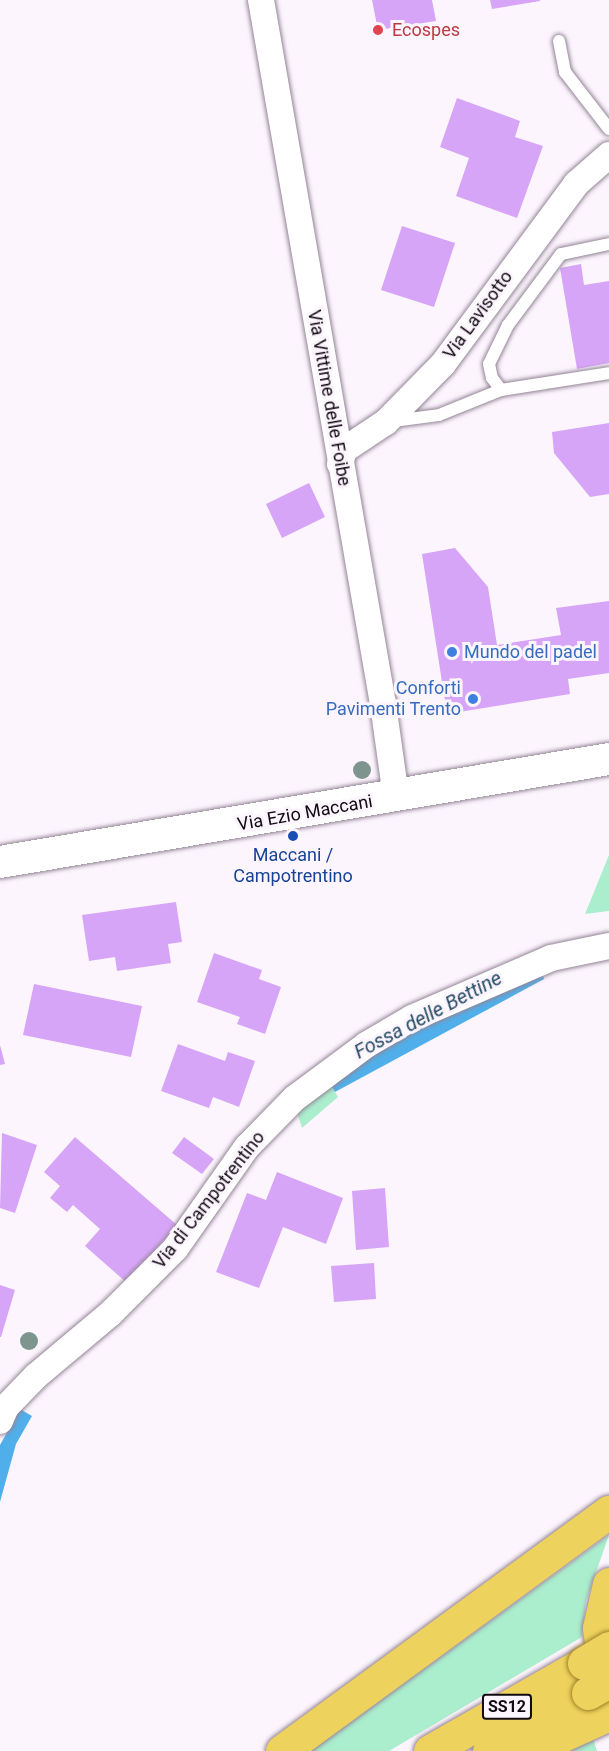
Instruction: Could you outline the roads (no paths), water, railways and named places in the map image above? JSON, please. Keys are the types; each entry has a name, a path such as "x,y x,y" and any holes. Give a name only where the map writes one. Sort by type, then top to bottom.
{"highway":[{"path":"282,1751 609,1512"},
{"path":"528,1751 601,1684 599,1628 609,1584"},
{"name":"SS12","path":"430,1751 601,1684"},
{"name":"SS12","path":"489,1751 601,1684"}],"street":[{"name":"Via Vittime delle Foibe","path":"261,0 383,704 396,797"},
{"name":"Via Lavisotto","path":"340,464 344,450 386,422 443,364 576,184 609,155"},
{"name":"Via Ezio Maccani","path":"0,862 396,797 609,759"},
{"name":"Via di Campotrentino","path":"0,1422 6,1407 36,1376 111,1312 175,1249 247,1147 295,1098 366,1045 412,1018 551,958 609,946"}],"lane":[{"path":"559,41 565,72 609,129"},
{"path":"501,390 492,378 489,364 508,324 561,254 609,244"},
{"path":"386,422 439,415 501,390 609,373"}],"water":[{"path":"541,969 544,979 335,1092 328,1081 409,1034"},
{"path":"20,1409 32,1416 16,1444 0,1502 0,1445"}],"place":[{"name":"Ecospes","path":"378,30"},
{"name":"Mundo del padel","path":"452,652"},
{"name":"Conforti Pavimenti Trento","path":"473,699"},
{"name":"Maccani / Campotrentino","path":"293,836"}],"water label":[{"name":"Fossa delle Bettine","path":"428,1015"}]}
